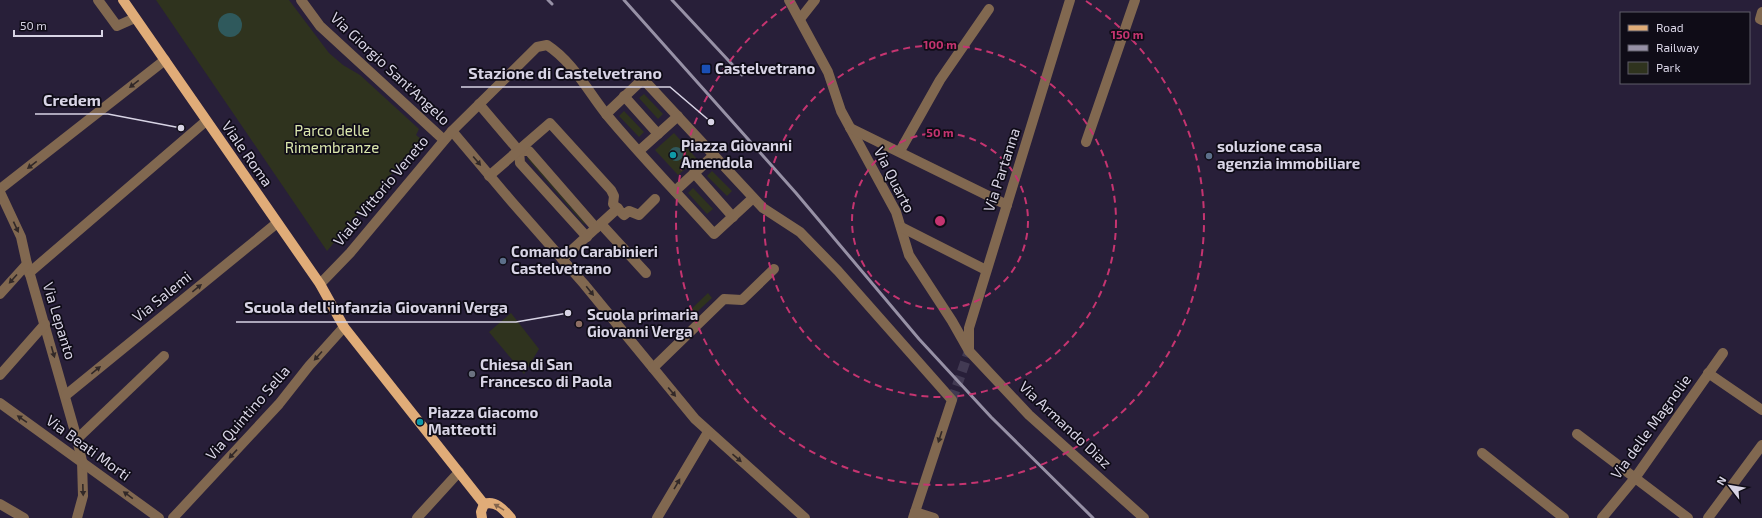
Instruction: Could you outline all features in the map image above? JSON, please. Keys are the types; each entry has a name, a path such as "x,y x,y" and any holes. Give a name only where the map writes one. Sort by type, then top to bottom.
{"main road":[{"name":"Viale Roma","path":"123,0 320,284 344,327"},
{"path":"344,327 484,504"},
{"path":"484,504 492,503 499,506 511,518"},
{"path":"482,518 481,512 484,504"}],"street":[{"path":"98,0 117,26 135,18"},
{"name":"Via Giorgio Sant'Angelo","path":"301,0 320,26 444,140"},
{"name":"Via Quarto","path":"790,0 828,72 841,111 896,212 908,255 942,304 968,351"},
{"path":"800,19 815,0"},
{"name":"Via Partanna","path":"968,351 969,328 1070,0"},
{"path":"1086,142 1135,0"},
{"path":"900,151 940,80 989,9"},
{"path":"1762,12 1760,19 1762,20"},
{"name":"Viale Vittorio Veneto","path":"320,284 350,253 452,131 537,47 548,45 558,52 578,75 603,110"},
{"path":"0,191 165,60"},
{"path":"754,198 714,234 603,110 624,96 643,79 678,116 754,198 763,208 800,232 838,272 952,400 914,515 934,518"},
{"path":"624,96 658,134"},
{"path":"479,104 519,151 520,163 587,237"},
{"path":"639,151 678,116"},
{"path":"0,294 28,268 206,121"},
{"path":"490,176 550,123 611,190 614,196 613,204 624,215 629,211 639,215 655,199"},
{"path":"850,128 900,151 1007,205"},
{"path":"452,131 562,259 695,419 805,518"},
{"path":"519,151 529,151 599,226 646,273"},
{"path":"675,191 714,155"},
{"path":"694,173 733,216"},
{"name":"Via Lepanto","path":"0,191 3,209 21,237 28,268 66,395 77,439 82,461 84,496 77,518"},
{"path":"562,259 618,208"},
{"name":"Via Salemi","path":"66,395 277,223"},
{"path":"901,227 986,270"},
{"path":"653,368 724,299 742,300 774,269"},
{"path":"0,375 45,324"},
{"name":"Via Quintino Sella","path":"173,518 279,404 309,366 344,327"},
{"name":"Via Armando Diaz","path":"968,351 1030,415 1144,518"},
{"name":"Via delle Magnolie","path":"1602,518 1635,478 1723,353"},
{"path":"77,439 164,356"},
{"path":"1708,373 1762,410"},
{"name":"Via Beati Morti","path":"0,403 159,518"},
{"path":"657,518 708,432"},
{"path":"1577,434 1688,518"},
{"path":"1708,518 1762,445"},
{"path":"1482,453 1564,518"},
{"path":"417,518 459,472"},
{"path":"0,504 24,518"}],"green space":[{"name":"Parco delle Rimembranze","path":"156,0 289,0 329,53 343,65 360,75 419,129 416,135 421,139 327,251"},
{"path":"644,94 663,114 658,119 639,98"},
{"path":"624,111 644,132 639,137 619,116"},
{"path":"674,133 697,159 678,175 655,150"},
{"path":"528,157 585,223 584,224 527,158"},
{"path":"712,171 732,191 727,196 707,176"},
{"path":"693,188 713,209 707,214 688,193"},
{"path":"708,293 712,298 687,321 683,317"},
{"path":"511,313 539,349 524,374 489,332"}],"shaded area":[{"path":"230,13 238,17 242,25 238,33 230,37 222,33 218,25 222,17"},
{"path":"676,147 681,149 683,154 681,159 676,161 671,159 669,154 671,149"}],"tunnel":[{"path":"952,400 969,351"}],"railway":[{"path":"548,0 552,4"},
{"path":"624,0 796,193 919,339 991,417 1093,518"},
{"path":"672,0 742,75"}],"place":[{"name":"Castelvetrano","path":"706,69"},
{"name":"Stazione di Castelvetrano","path":"711,122"},
{"name":"Credem","path":"181,128"},
{"name":"Piazza Giovanni Amendola","path":"673,155"},
{"name":"soluzione casa agenzia immobiliare","path":"1209,156"},
{"name":"Comando Carabinieri Castelvetrano","path":"503,261"},
{"name":"Scuola dell'infanzia Giovanni Verga","path":"568,313"},
{"name":"Scuola primaria Giovanni Verga","path":"579,324"},
{"name":"Chiesa di San Francesco di Paola","path":"472,374"},
{"name":"Piazza Giacomo Matteotti","path":"420,422"}]}
